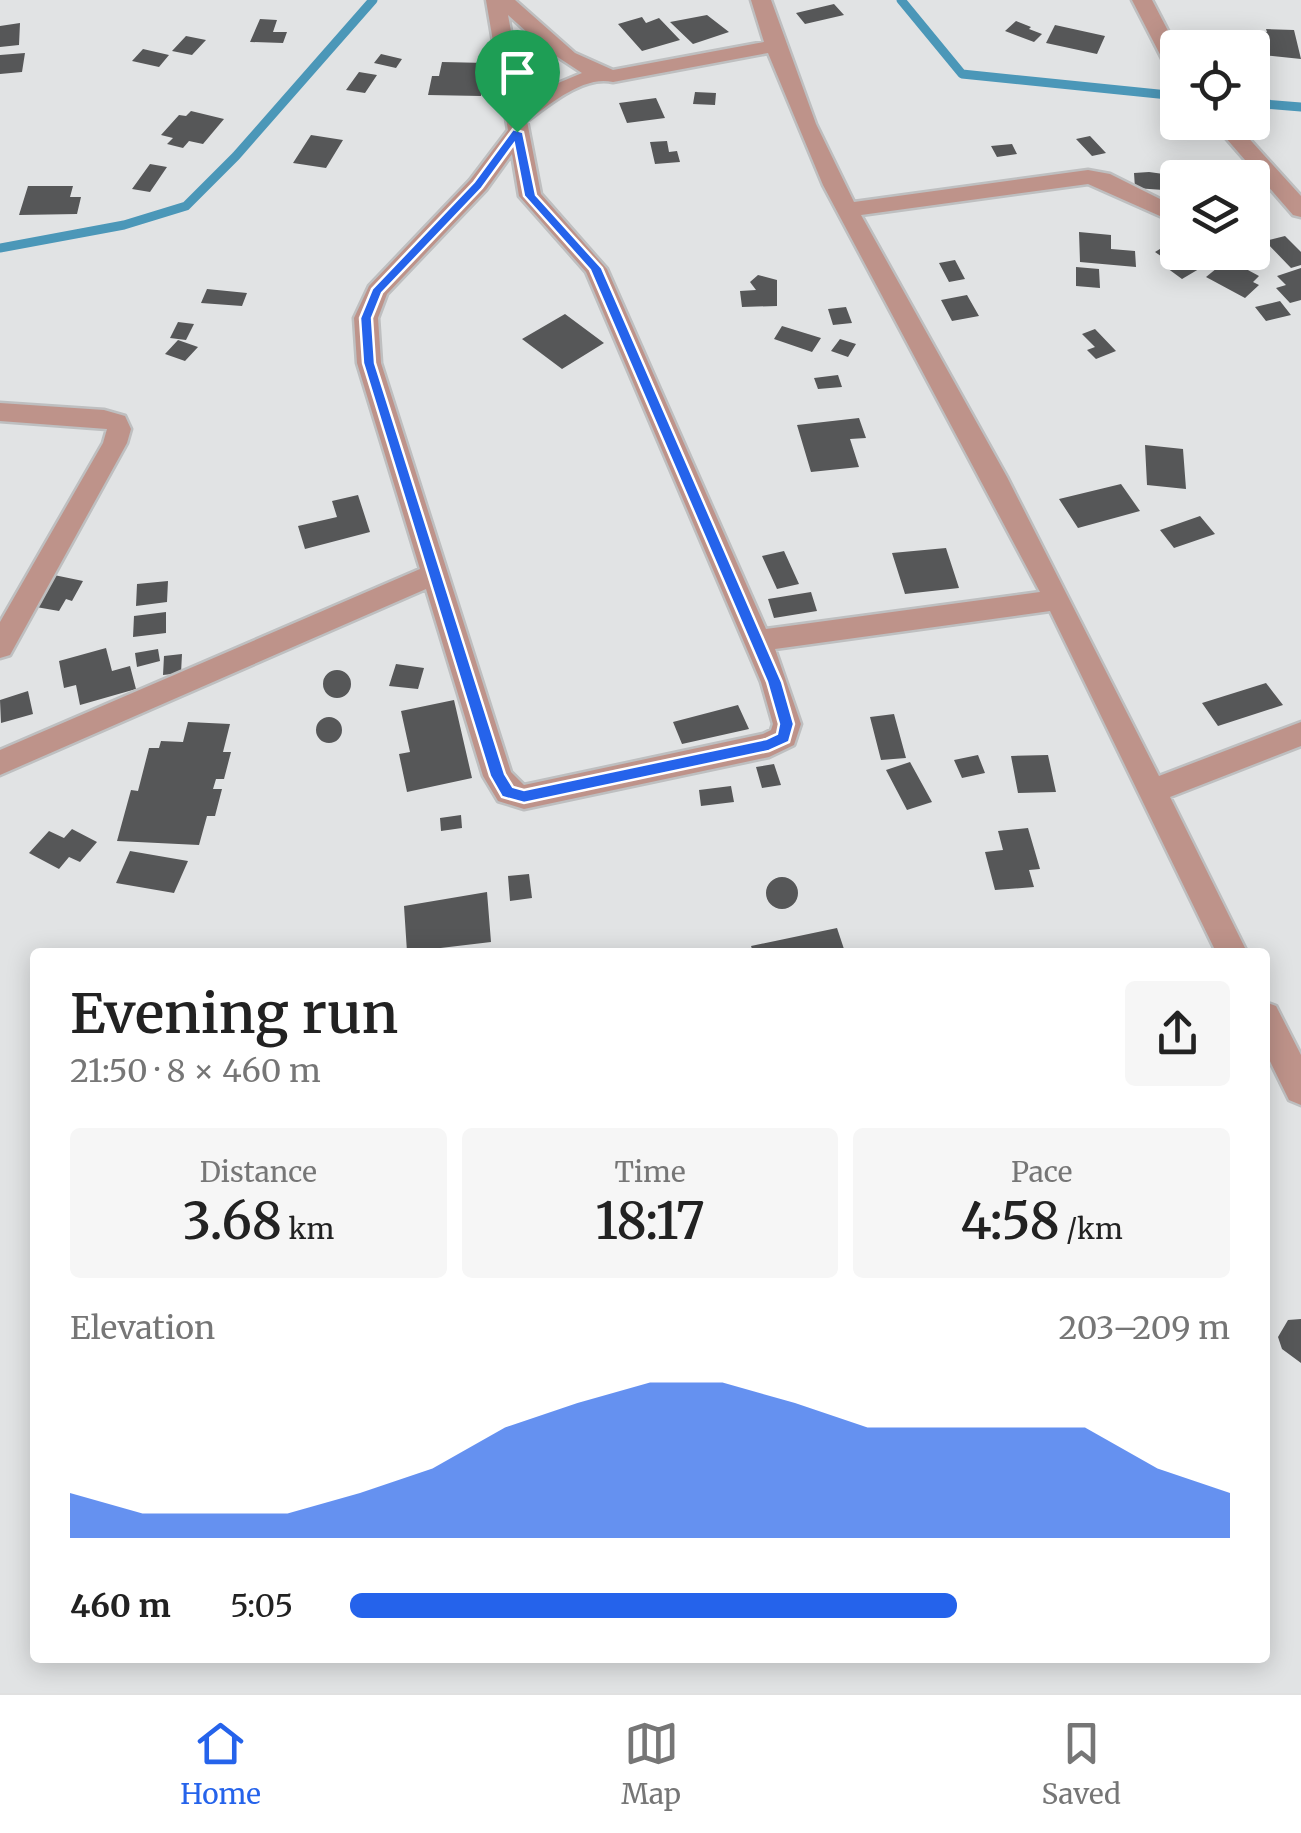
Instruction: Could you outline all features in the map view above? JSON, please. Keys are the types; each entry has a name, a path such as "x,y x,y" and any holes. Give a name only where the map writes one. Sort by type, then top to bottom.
{"street":[{"path":"496,0 516,126 530,196 596,268 757,641 787,724 784,738 769,745 524,797 508,792 498,776 369,363 366,318 376,292 478,185 516,126 551,92 598,74"},
{"path":"504,0 542,34 598,74 612,76 774,46"},
{"path":"761,0 774,46 818,151 995,479 1230,948"},
{"path":"1142,0 1160,35"},
{"path":"1238,140 1301,210"},
{"path":"850,210 1088,176 1160,207"},
{"path":"0,412 104,419 116,422 118,430 115,443 0,647"},
{"path":"0,763 435,574"},
{"path":"757,641 1056,600"},
{"path":"1152,791 1301,734"},
{"path":"1270,1028 1301,1090"}],"building":[{"path":"834,4 844,15 805,24 796,13"},
{"path":"707,15 729,32 693,44 670,22"},
{"path":"642,17 646,23 659,18 680,40 642,51 618,24"},
{"path":"260,19 277,20 273,32 287,32 283,43 250,42"},
{"path":"1016,21 1042,34 1034,42 1005,31"},
{"path":"20,23 19,45 0,47 0,26"},
{"path":"1055,25 1105,36 1097,54 1046,43"},
{"path":"1266,29 1294,30 1301,59 1270,56 1270,30"},
{"path":"186,36 206,40 192,55 172,51"},
{"path":"143,49 169,55 159,67 132,61"},
{"path":"25,53 22,72 0,74 0,55"},
{"path":"381,54 402,59 396,68 374,63"},
{"path":"442,62 487,63 481,96 428,95 432,76 439,76"},
{"path":"359,72 377,75 365,93 346,90"},
{"path":"695,92 716,93 715,105 693,104"},
{"path":"656,98 665,118 627,123 619,103"},
{"path":"191,111 224,119 203,144 189,141 183,148 167,144 173,138 161,135 179,115 186,116"},
{"path":"311,135 343,140 326,168 293,163"},
{"path":"1090,136 1106,153 1092,156 1076,139"},
{"path":"667,141 669,152 677,151 680,162 655,164 650,142"},
{"path":"1012,144 1017,154 997,157 991,146"},
{"path":"150,164 167,167 150,192 132,189"},
{"path":"1134,173 1160,174 1160,190 1135,188"},
{"path":"28,186 73,186 70,197 81,197 77,214 19,215"},
{"path":"1079,232 1111,235 1111,249 1135,251 1136,267 1080,262"},
{"path":"1285,236 1301,252 1301,265 1291,268 1270,246 1270,240"},
{"path":"955,260 965,279 949,282 939,263"},
{"path":"1076,267 1099,269 1100,288 1076,286"},
{"path":"1301,268 1301,300 1290,303 1276,288 1286,285 1277,276"},
{"path":"1170,270 1197,270 1182,279"},
{"path":"1215,270 1248,270 1259,276 1253,282 1259,285 1245,298 1206,277"},
{"path":"758,275 777,280 777,306 742,307 740,291 756,290 750,282"},
{"path":"207,289 247,293 242,306 201,303"},
{"path":"967,295 979,316 952,321 941,300"},
{"path":"1280,301 1291,315 1266,321 1255,307"},
{"path":"846,307 852,323 833,325 828,309"},
{"path":"565,314 604,343 562,369 522,339"},
{"path":"178,322 194,324 186,340 170,338"},
{"path":"782,326 821,338 812,352 774,339"},
{"path":"1095,329 1116,351 1096,359 1087,350 1095,347 1082,334"},
{"path":"840,339 856,344 848,357 831,351"},
{"path":"178,340 198,347 185,361 165,354"},
{"path":"838,375 842,387 818,389 814,378"},
{"path":"859,418 866,438 850,439 859,467 811,472 797,425"},
{"path":"1145,445 1183,449 1186,489 1147,485"},
{"path":"1121,484 1140,511 1078,528 1059,499"},
{"path":"358,495 370,532 305,549 298,526 337,517 332,501"},
{"path":"1200,516 1215,534 1174,548 1160,530"},
{"path":"946,548 959,588 905,594 892,553"},
{"path":"784,551 799,584 777,589 762,556"},
{"path":"54,575 83,581 72,601 66,599 59,611 36,607"},
{"path":"168,581 167,602 136,606 137,584"},
{"path":"811,592 817,611 774,618 768,599"},
{"path":"166,612 166,633 133,637 134,616"},
{"path":"106,648 112,671 130,666 136,689 80,705 76,685 64,688 59,661"},
{"path":"158,649 160,661 137,667 135,653"},
{"path":"182,654 181,673 163,675 164,656"},
{"path":"396,664 424,668 418,689 389,686"},
{"path":"337,670 347,674 351,684 347,694 337,698 327,694 323,684 327,674"},
{"path":"1266,683 1283,705 1218,726 1202,703"},
{"path":"28,691 33,714 1,723 0,700"},
{"path":"454,700 472,778 407,792 399,754 410,752 401,711"},
{"path":"738,705 749,729 682,744 673,722"},
{"path":"894,714 906,758 881,760 870,717"},
{"path":"329,717 339,720 339,740 329,743 319,740 316,730 319,720"},
{"path":"188,722 230,724 223,752 231,752 224,779 216,779 213,789 222,789 215,816 207,816 199,845 117,841 131,790 138,791 149,748 159,748 161,741 183,742"},
{"path":"978,755 985,773 962,778 954,760"},
{"path":"1048,755 1056,792 1018,793 1011,756"},
{"path":"910,762 932,802 907,810 886,770"},
{"path":"774,764 781,785 762,788 756,767"},
{"path":"731,786 734,802 701,806 699,790"},
{"path":"461,815 462,828 441,831 440,818"},
{"path":"1028,828 1040,869 1029,870 1034,887 995,890 985,852 1003,850 998,831"},
{"path":"72,829 97,842 80,862 69,857 59,869 29,853 49,831 64,838"},
{"path":"130,851 188,861 174,893 116,883"},
{"path":"529,874 532,898 510,901 508,876"},
{"path":"782,877 793,882 798,893 793,904 782,909 771,904 766,893 771,882"},
{"path":"487,892 491,942 407,948 404,906"},
{"path":"837,928 844,948 752,948"},
{"path":"1301,1319 1301,1363 1282,1349 1278,1337 1288,1320"}],"waterway":[{"path":"0,248 124,225 186,206 236,156 373,0"},
{"path":"901,0 962,74 1160,94"},
{"path":"1270,104 1301,107"}],"route":[{"path":"517,132 530,196 596,268 775,682 787,724 784,738 769,745 524,797 508,792 498,776 369,363 366,318 376,292 478,185 517,132"}]}
